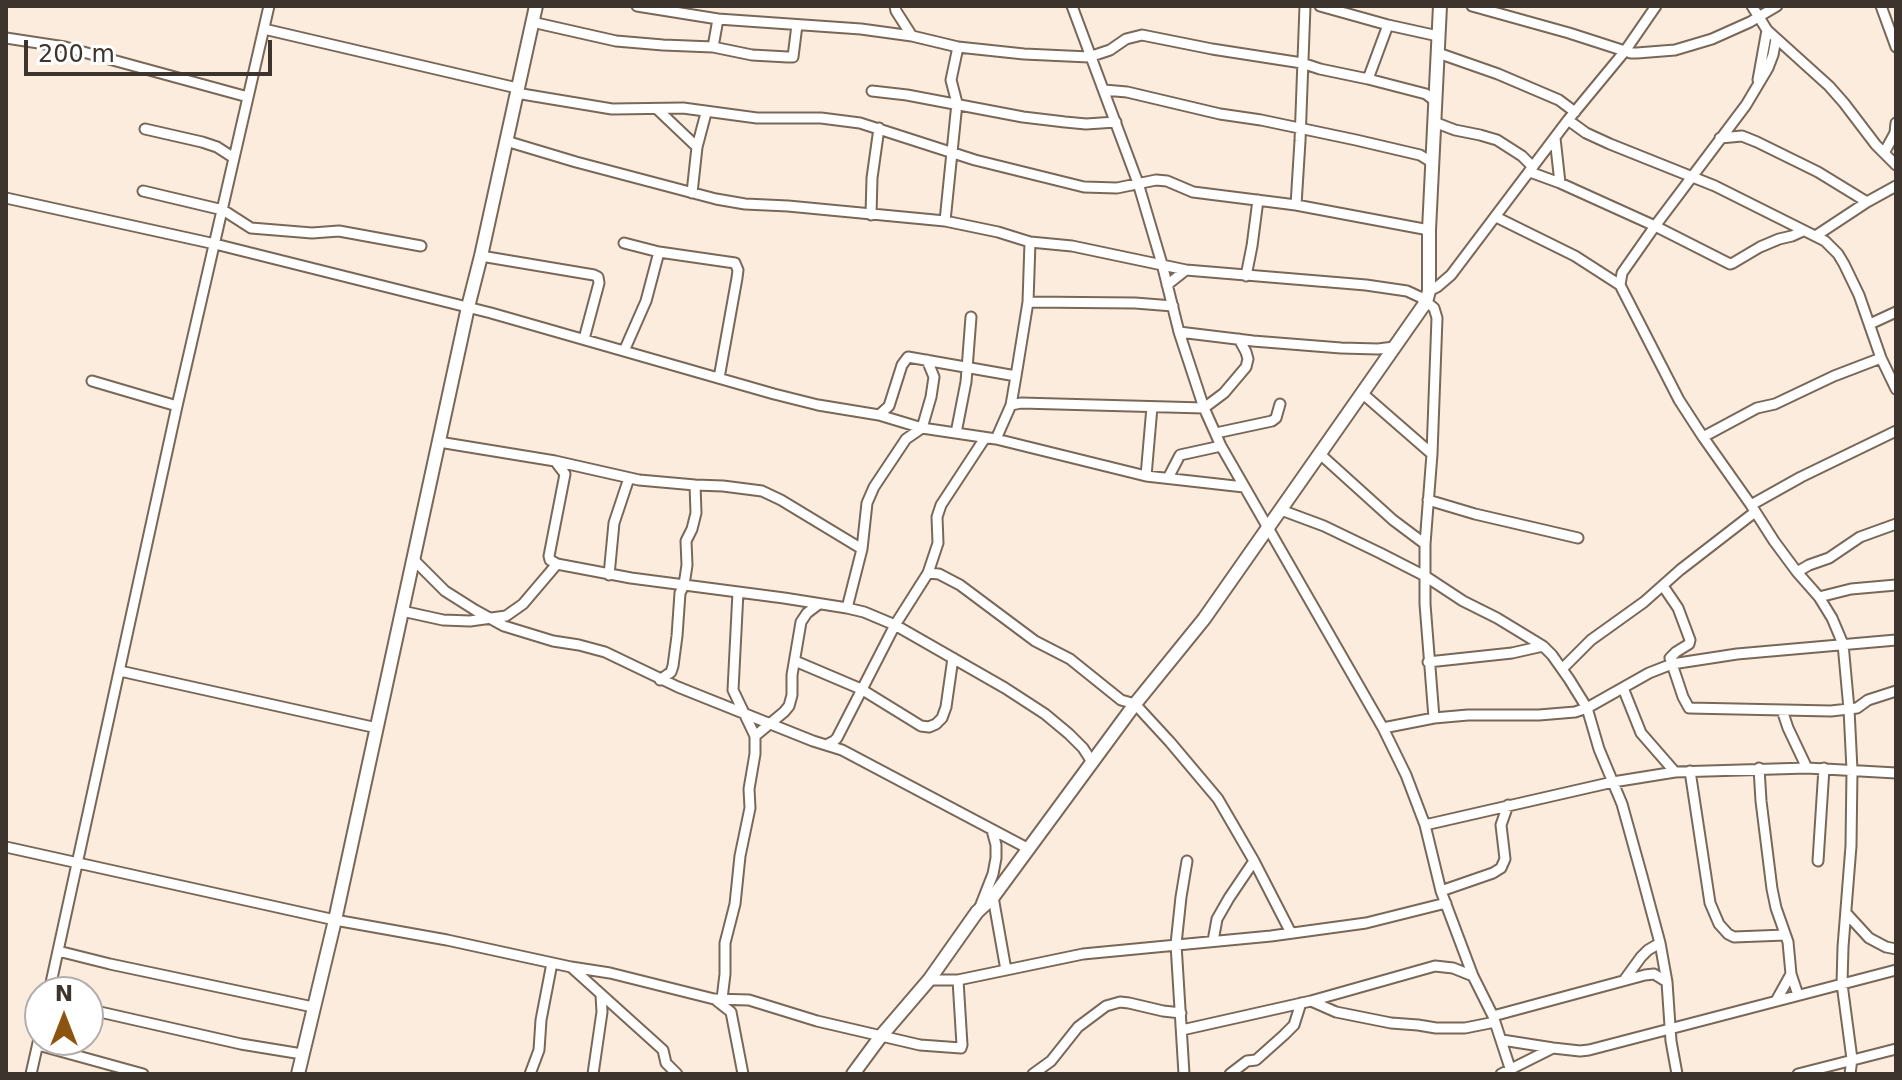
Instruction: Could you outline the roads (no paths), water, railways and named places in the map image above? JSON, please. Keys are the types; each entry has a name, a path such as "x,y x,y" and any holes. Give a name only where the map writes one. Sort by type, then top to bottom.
{"street":[{"path":"53,976 177,406 269,6"},
{"path":"298,1074 335,920 536,6"},
{"path":"637,6 718,19 912,36 958,47 1024,54 1089,57 1110,50 1126,39 1142,35 1302,63 1432,96"},
{"path":"895,6 912,36"},
{"path":"1072,6 1138,183 1179,332 1204,408 1221,446 1383,728 1406,775 1425,825 1441,891 1473,976 1502,1040 1508,1072 1553,1048"},
{"path":"1296,205 1305,6"},
{"path":"1320,6 1438,36"},
{"path":"1434,718 1428,662 1425,544 1437,318 1427,296 1429,156 1434,122 1432,96 1440,6"},
{"path":"1472,6 1637,53 1675,50 1712,39 1777,6"},
{"path":"977,912 993,897 1135,704 1204,619 1427,296 1451,275 1571,116 1625,51 1656,6"},
{"path":"1752,6 1767,30 1829,86 1895,164"},
{"path":"1881,6 1896,47"},
{"path":"713,47 718,19"},
{"path":"532,22 616,41 713,47 752,55 793,57 797,25"},
{"path":"1368,79 1388,25"},
{"path":"264,29 517,91 612,109 683,108 757,118 831,119 860,123 950,153 1084,187 1108,189 1156,180 1167,181 1193,192 1296,205 1429,230"},
{"path":"1757,87 1767,30"},
{"path":"6,38 65,47 248,97"},
{"path":"1620,285 1622,273 1746,105 1773,55 1776,39"},
{"path":"945,221 957,103 951,80 958,47"},
{"path":"1773,55 1787,49"},
{"path":"1438,53 1559,100 1587,97"},
{"path":"1302,76 1320,69"},
{"path":"1104,90 1127,92 1429,156"},
{"path":"872,91 957,103 1023,117 1086,124 1116,122"},
{"path":"1559,100 1586,133"},
{"path":"657,109 697,147"},
{"path":"692,193 697,147 706,113"},
{"path":"1434,122 1497,140 1515,151 1531,170 1730,264 1760,247 1803,231"},
{"path":"1884,153 1895,133 1896,123"},
{"path":"871,215 879,128"},
{"path":"145,129 202,142 234,158"},
{"path":"1557,135 1569,130 1586,133 1735,195 1803,231 1817,235 1838,254 1859,295 1881,358 1896,389"},
{"path":"1557,135 1560,183"},
{"path":"1720,138 1742,136 1757,142 1818,172 1867,202"},
{"path":"506,141 692,193 745,204 945,221 1030,242 1072,246 1186,270 1366,285 1427,296"},
{"path":"1126,186 1132,169"},
{"path":"1817,235 1896,186"},
{"path":"143,191 223,210 251,228 312,233 339,231 421,246"},
{"path":"6,198 215,244 468,307 818,405 879,415 922,428 990,438 1146,476 1244,487"},
{"path":"1246,276 1258,200"},
{"path":"1496,217 1575,256 1620,285 1679,400 1797,572 1819,597 1843,644 1852,770 1851,846 1842,984 1852,1059 1850,1074"},
{"path":"826,745 834,741 841,731 895,625 933,570 938,543 937,517 941,505 1015,402 1028,302 1030,242"},
{"path":"624,243 659,252 731,262 737,266 719,378"},
{"path":"624,351 646,301 659,252"},
{"path":"481,256 598,277 584,339"},
{"path":"1154,304 1186,270"},
{"path":"1609,277 1622,273"},
{"path":"1028,302 1173,306"},
{"path":"1870,324 1896,312"},
{"path":"956,433 966,382 971,317"},
{"path":"1179,332 1350,349 1394,347"},
{"path":"1015,402 1204,408 1224,393 1246,367 1248,359 1239,339"},
{"path":"879,415 889,406 904,360 908,357 1016,376"},
{"path":"1703,437 1757,408 1775,404 1881,358"},
{"path":"847,608 862,549 867,503 906,439 922,428 934,377 927,360"},
{"path":"92,381 177,406"},
{"path":"1362,393 1432,454"},
{"path":"1216,433 1272,421 1280,404"},
{"path":"889,406 906,439"},
{"path":"1146,476 1152,407"},
{"path":"1562,669 1591,640 1663,586 1753,508 1801,477 1896,431"},
{"path":"439,442 555,461 629,478 762,491 862,549"},
{"path":"1168,478 1180,455 1221,446"},
{"path":"1320,454 1393,520 1425,544"},
{"path":"555,461 565,474 549,556 557,564 609,575 864,612 895,625 1045,714 1083,748 1092,762"},
{"path":"1223,484 1234,468"},
{"path":"609,575 614,523 629,478"},
{"path":"660,680 671,672 673,666 679,598 687,565 686,541 695,522 695,485"},
{"path":"1428,500 1578,538"},
{"path":"1281,510 1324,526 1425,576 1543,646 1562,669 1587,708 1599,749 1622,804 1660,943 1677,1074"},
{"path":"1797,572 1829,558 1860,537 1896,524"},
{"path":"414,560 445,591 490,619 527,634 605,652 660,680 842,750 1029,849"},
{"path":"1808,584 1820,561"},
{"path":"402,611 443,620 506,616 523,604 557,564"},
{"path":"933,570 981,599 1035,641 1070,659 1121,700 1135,704 1211,790 1254,861 1291,933"},
{"path":"1819,597 1862,587 1896,585"},
{"path":"1663,586 1678,608 1690,642 1671,656 1689,708 1831,711 1857,708 1874,697 1896,691"},
{"path":"718,999 725,974 725,943 735,904 740,856 750,808 755,736 736,698 733,683 738,592"},
{"path":"755,736 789,706 801,622 819,604"},
{"path":"1383,728 1434,718 1575,712 1672,664 1737,654 1896,640"},
{"path":"1428,662 1512,653 1543,646"},
{"path":"795,661 861,689 921,726 929,727 942,718 946,707 953,658"},
{"path":"120,671 377,728"},
{"path":"1623,688 1641,733 1675,772"},
{"path":"1782,710 1807,768"},
{"path":"1831,711 1849,728"},
{"path":"841,731 839,742 842,750"},
{"path":"1759,768 1767,861 1798,995"},
{"path":"1425,825 1613,782 1675,772 1824,768 1896,773"},
{"path":"1818,861 1824,768"},
{"path":"1690,771 1710,903 1719,924 1734,937 1785,935"},
{"path":"1441,891 1501,868 1505,859 1501,825 1508,805"},
{"path":"853,1074 929,980 977,912 990,883 996,858 992,830"},
{"path":"6,847 335,920 610,973 718,999 749,1000 801,1017 920,1045 961,1048 958,980"},
{"path":"1184,1074 1176,944 1187,861"},
{"path":"1213,941 1217,919 1254,861"},
{"path":"993,897 1006,970"},
{"path":"929,980 958,980 1083,954 1366,923 1446,903"},
{"path":"1847,914 1869,938 1896,949"},
{"path":"1625,979 1641,957 1660,943"},
{"path":"58,951 313,1007"},
{"path":"530,1074 539,1050 541,1020 552,963"},
{"path":"1182,1030 1306,1002 1435,966 1453,968 1473,976"},
{"path":"571,967 663,1050 666,1063 677,1074"},
{"path":"1502,1040 1589,1050 1896,970"},
{"path":"1306,1002 1336,1012 1391,1023 1465,1028 1625,979 1654,974 1667,982"},
{"path":"1776,1001 1791,974"},
{"path":"593,1074 602,1012 601,995"},
{"path":"718,999 731,1012 743,1074"},
{"path":"1033,1074 1051,1061 1078,1027 1106,1006 1120,1002 1181,1013"},
{"path":"1230,1074 1247,1061 1256,1060 1284,1035 1294,1025 1306,1002"},
{"path":"104,1013 241,1044 302,1054"},
{"path":"1798,1074 1896,1049"},
{"path":"90,1056 143,1074"},
{"path":"1835,1063 1841,1074"}]}
